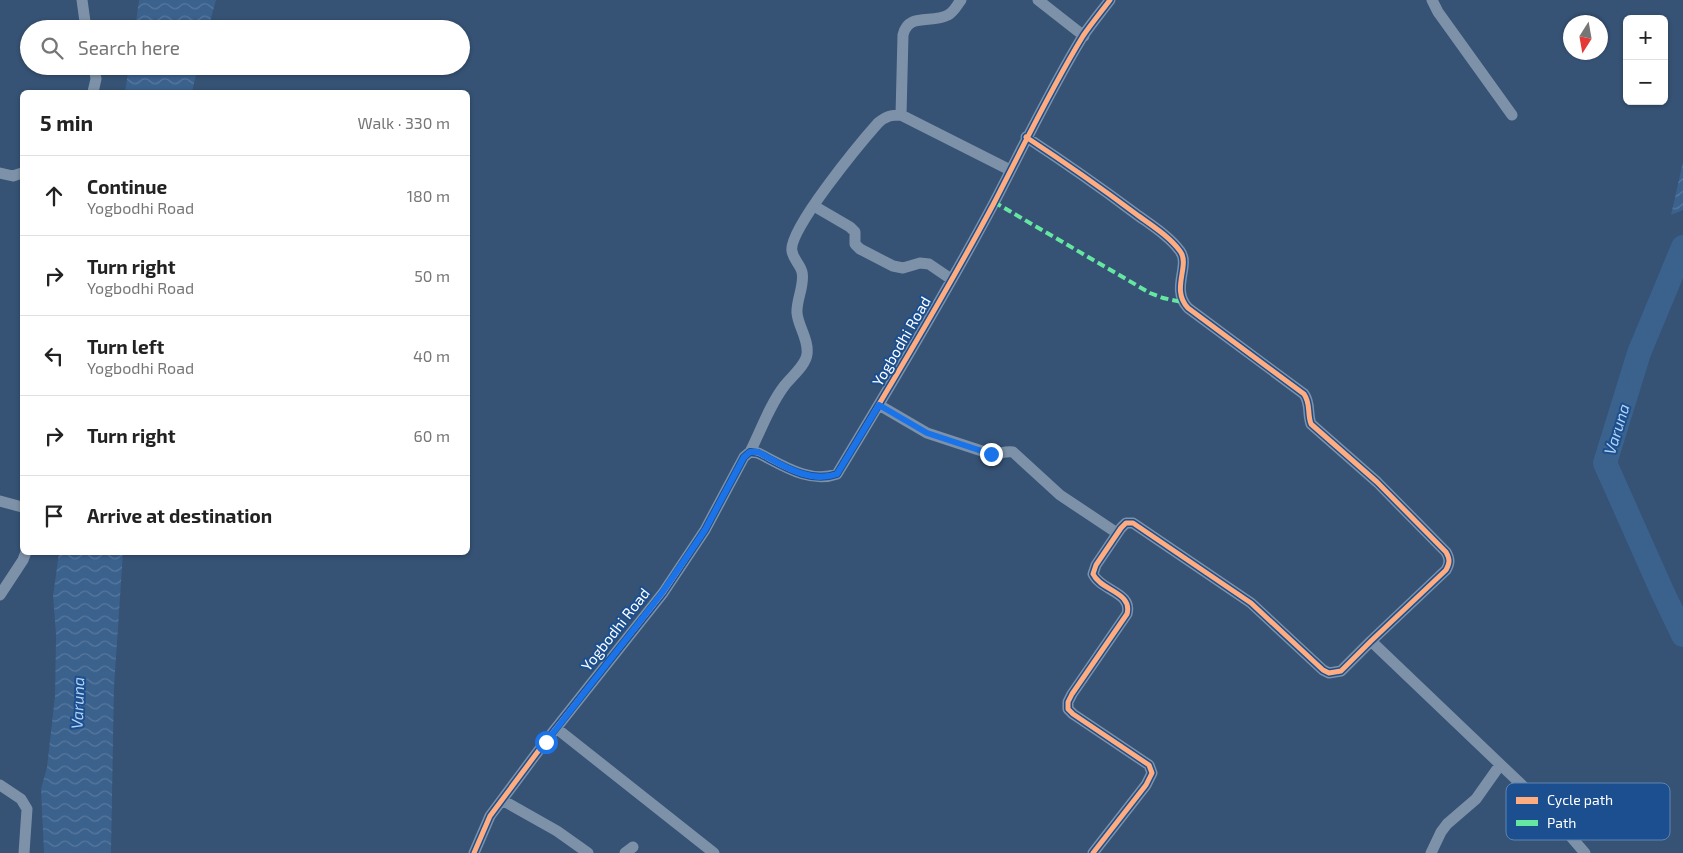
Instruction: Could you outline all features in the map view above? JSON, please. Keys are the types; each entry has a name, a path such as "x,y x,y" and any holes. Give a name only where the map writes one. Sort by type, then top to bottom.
{"street":[{"path":"82,0 85,20"},
{"path":"901,115 903,34 905,27 910,22 947,16 961,0"},
{"path":"1038,0 1084,36"},
{"name":"Yogbodhi Road","path":"474,853 490,816 662,593 705,530 744,457 750,452 758,452 805,475 827,477 837,474 951,279 1026,137 1084,36 1110,0"},
{"path":"1432,0 1438,12 1512,115"},
{"path":"94,90 95,75"},
{"path":"750,452 776,398 808,354 797,314 803,274 791,251 792,244 796,234 829,182 878,123 884,117 901,115 1010,170"},
{"path":"1026,137 1097,184 1154,227 1178,248 1182,254 1180,295 1182,302 1304,394 1308,399 1311,424 1377,482 1446,552 1450,559 1446,570 1341,671 1329,673 1323,670 1251,602 1133,523 1126,523 1117,533 1093,574 1097,581 1125,599 1129,607 1127,614 1072,694 1068,702 1068,708 1149,765 1152,773 1146,785 1092,853"},
{"path":"0,173 14,176 20,174"},
{"path":"814,206 850,227 855,232 855,244 860,249 893,266 903,268 920,262 929,264 951,279"},
{"path":"879,405 935,436 991,454 1006,451 1013,452 1060,495 1117,533"},
{"path":"0,501 20,506"},
{"path":"0,595 25,555"},
{"path":"1371,641 1519,783"},
{"path":"556,728 714,853"},
{"path":"1431,853 1447,824 1476,799 1500,765"},
{"path":"3,791 21,800 27,809 24,853"},
{"path":"502,800 557,832 588,853"},
{"path":"1574,840 1585,853"}],"water":[{"path":"139,0 216,0 210,20 136,20"},
{"path":"128,75 196,75 192,90 125,90"},
{"path":"1683,162 1683,210 1671,215"},
{"path":"59,555 123,555 114,687 111,853 44,853 41,789 47,767 55,696 56,635 53,596"}],"waterway":[{"name":"Varuna","path":"1683,247 1639,353 1605,463 1683,635"}],"marked path":[{"path":"994,202 1150,293 1182,302"}],"cycle path":[{"path":"474,853 490,816 545,742 663,593 705,530 744,457 750,452 758,453 786,468 816,477 837,474 956,272 1071,56 1110,0"},
{"path":"1026,137 1095,184 1171,240 1183,257 1180,285 1183,301 1188,308 1304,394 1311,424 1377,482 1446,552 1449,559 1446,570 1341,671 1329,673 1323,670 1251,603 1133,523 1126,523 1096,565 1093,574 1097,580 1121,596 1128,607 1127,614 1072,694 1068,702 1068,709 1149,765 1152,773 1146,785 1093,853"}],"route":[{"path":"546,742 662,593 705,530 744,457 750,452 758,452 805,475 827,477 837,474 879,405 927,433 991,454"}]}
